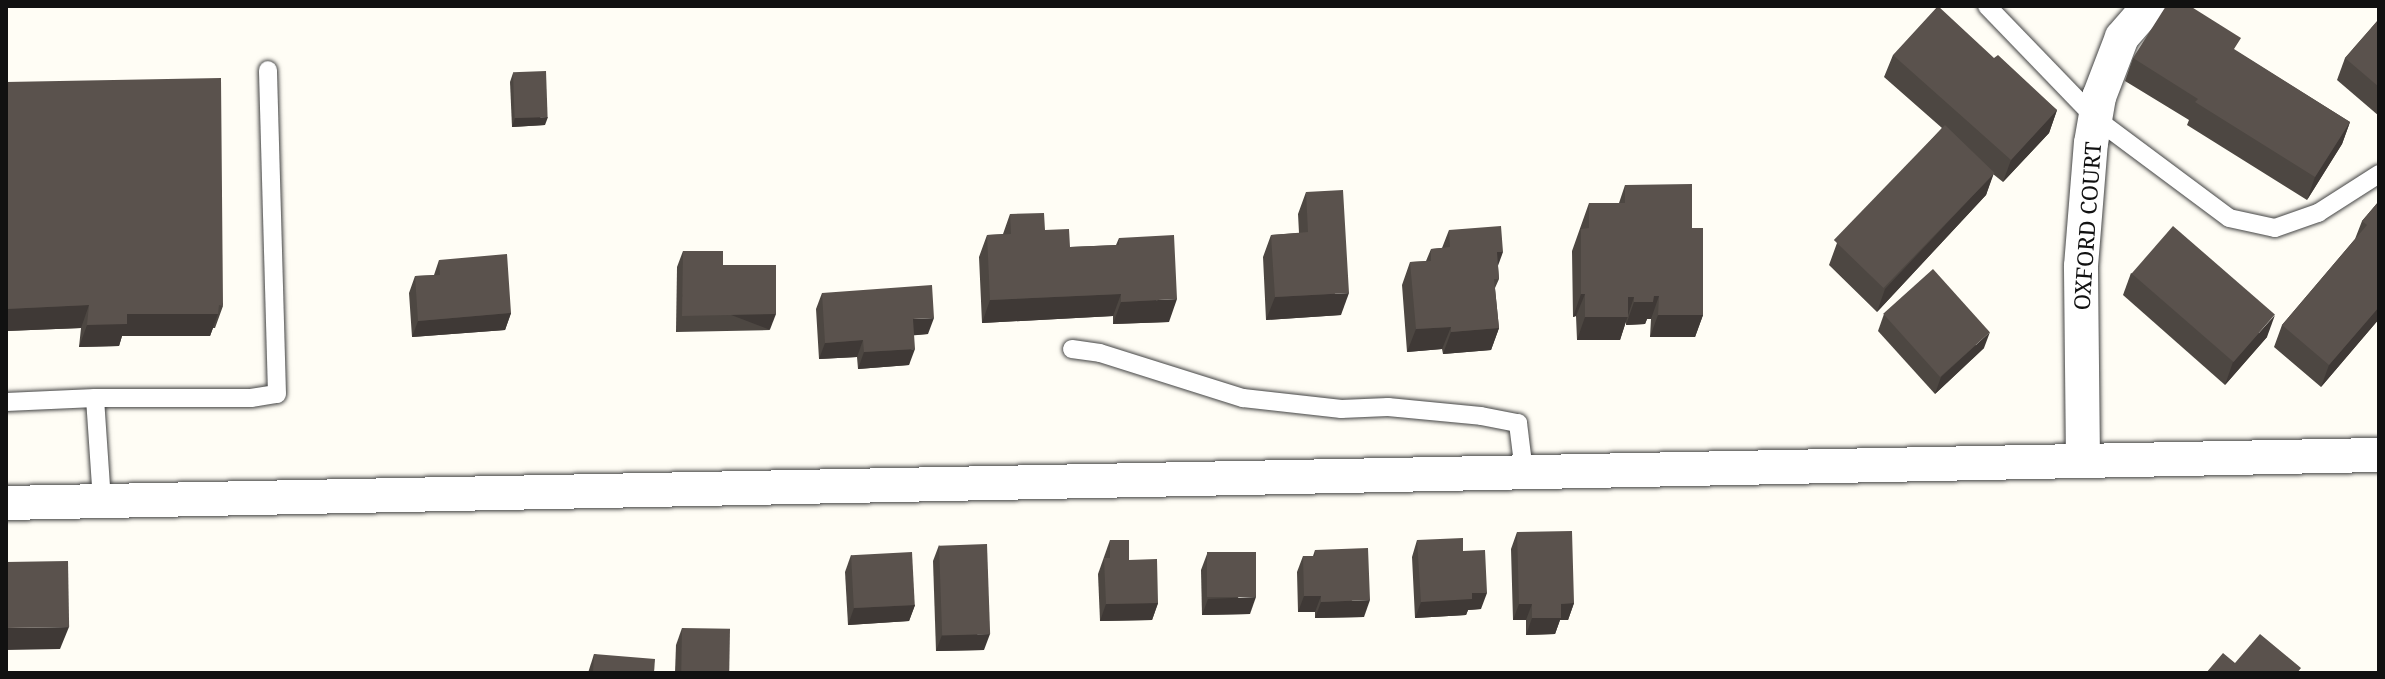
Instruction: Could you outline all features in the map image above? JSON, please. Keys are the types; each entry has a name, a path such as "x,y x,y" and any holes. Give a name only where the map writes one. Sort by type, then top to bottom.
{"street":[{"name":"OXFORD COURT","path":"2083,461 2081,266 2095,118 2099,97 2122,37 2149,6"},
{"path":"6,503 2379,455"}],"lane":[{"path":"1987,6 2095,118 2229,218 2275,228 2318,213 2379,174"},
{"path":"6,402 95,398 251,398 277,394 268,70"},
{"path":"1072,349 1100,353 1243,398 1341,409 1388,407 1518,423 1524,472"},
{"path":"95,398 102,501"}],"building":[{"path":"1938,6 1994,58 1998,55 2057,110 2011,160 1893,55"},
{"path":"2166,6 2190,6 2241,38 2234,49 2350,122 2315,177 2195,102 2198,99 2133,58"},
{"path":"2379,19 2379,87 2345,58"},
{"path":"546,71 548,117 515,118 513,72"},
{"path":"221,78 223,306 219,305 218,314 127,314 127,324 87,325 89,305 6,309 6,82"},
{"path":"1945,125 1995,173 1883,288 1834,240"},
{"path":"1692,184 1692,228 1703,228 1703,315 1658,315 1659,296 1654,296 1653,302 1634,302 1634,297 1628,297 1628,317 1585,317 1585,294 1581,294 1581,229 1589,228 1589,203 1625,203 1625,185"},
{"path":"1343,190 1349,293 1275,297 1271,235 1308,232 1306,192"},
{"path":"2379,201 2379,307 2329,365 2282,325 2367,225 2362,221"},
{"path":"1044,213 1045,230 1069,229 1070,247 1119,245 1119,238 1174,235 1177,299 1121,302 1121,294 990,300 987,235 1011,234 1010,214"},
{"path":"1501,226 1503,252 1497,252 1499,279 1494,279 1499,328 1451,332 1451,327 1416,329 1410,262 1431,261 1431,249 1450,247 1449,230"},
{"path":"2173,226 2275,315 2234,362 2132,274"},
{"path":"683,251 723,251 723,265 776,265 776,314 682,316"},
{"path":"507,254 511,313 418,321 415,276 440,275 439,260"},
{"path":"1933,269 1990,332 1940,377 1883,314"},
{"path":"932,285 934,318 913,319 915,349 864,352 863,340 825,343 822,293"},
{"path":"1572,531 1574,603 1561,604 1561,618 1532,618 1532,604 1519,604 1517,532"},
{"path":"1463,538 1463,551 1485,550 1487,593 1472,593 1472,599 1421,602 1417,540"},
{"path":"1110,540 1129,540 1129,560 1157,559 1158,603 1106,604 1104,558 1110,558"},
{"path":"987,544 990,634 942,636 939,546"},
{"path":"1368,548 1370,600 1321,602 1321,596 1304,596 1303,556 1315,556 1315,550"},
{"path":"912,552 915,605 854,608 851,555"},
{"path":"1207,552 1256,552 1256,597 1207,597"},
{"path":"68,561 69,627 7,628 6,562"},
{"path":"682,628 730,629 729,673 681,673"},
{"path":"2260,634 2301,668 2297,673 2206,673 2223,653 2235,663"},
{"path":"594,654 655,659 654,673 593,673"}]}
